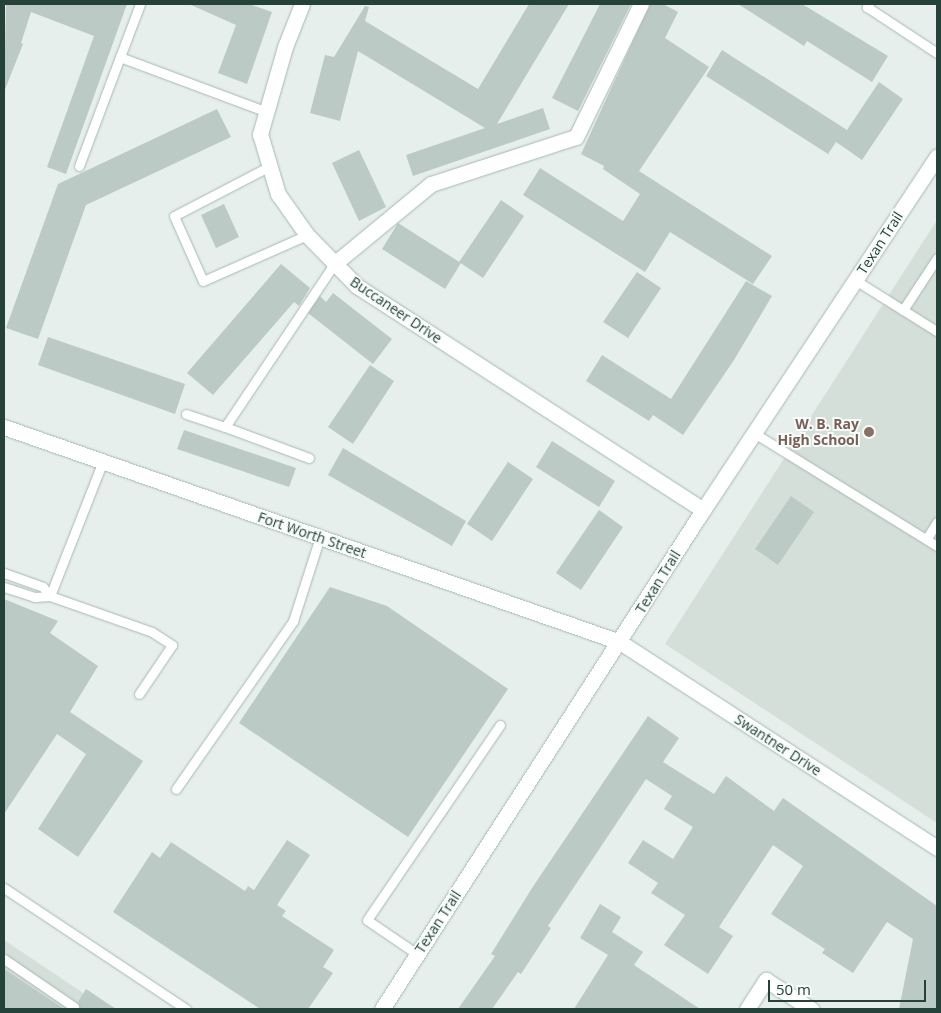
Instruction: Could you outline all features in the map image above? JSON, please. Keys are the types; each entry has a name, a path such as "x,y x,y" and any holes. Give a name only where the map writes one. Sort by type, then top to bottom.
{"street":[{"name":"Buccaneer Drive","path":"302,4 260,134 278,194 306,235 357,286 703,510"},
{"path":"334,264 431,184 576,136 641,4"},
{"name":"Texan Trail","path":"382,1009 620,642 703,510 937,156"},
{"name":"Fort Worth Street","path":"4,426 620,642"},
{"name":"Swantner Drive","path":"620,642 937,848"},
{"path":"747,1009 766,980 811,1009"}],"lane":[{"path":"79,166 140,4"},
{"path":"869,4 867,7 937,53"},
{"path":"120,57 267,112"},
{"path":"270,166 174,216 204,281 306,235"},
{"path":"903,310 937,258"},
{"path":"225,427 334,264"},
{"path":"855,280 937,331"},
{"path":"186,414 309,458"},
{"path":"754,434 927,538 937,546"},
{"path":"50,596 102,461"},
{"path":"927,538 937,522"},
{"path":"176,789 293,621 320,537"},
{"path":"4,573 43,587 50,596"},
{"path":"4,587 35,597 50,596 152,632 172,644 139,694"},
{"path":"417,954 367,920 500,725"},
{"path":"4,888 186,1009"},
{"path":"4,959 74,1007"}],"shaded area":[{"name":"W. B. Ray High School","path":"937,220 937,823 665,644"},
{"path":"4,940 107,1009 4,1009"}],"building":[{"path":"6,4 127,4 66,174 47,167 94,36 31,12 21,43 23,44 4,92"},
{"path":"189,4 249,4 272,12 247,84 218,73 236,25"},
{"path":"529,4 569,4 497,124 543,108 550,129 413,176 406,155 485,128 358,51 340,121 310,113 325,55 334,57 365,6 369,7 365,21 478,89"},
{"path":"600,4 631,4 578,111 552,98"},
{"path":"650,4 663,4 678,12 665,38 709,67 639,171 772,256 753,284 670,232 645,272 523,195 540,168 623,221 640,194 603,169 604,166 581,154"},
{"path":"738,4 802,4 888,56 872,82 807,41 804,46"},
{"path":"722,50 847,130 879,82 903,99 862,160 836,142 828,154 706,76"},
{"path":"217,109 231,137 86,205 38,339 6,328 58,184"},
{"path":"359,150 386,207 359,221 332,163"},
{"path":"501,200 524,216 483,278 459,262"},
{"path":"224,204 239,237 216,248 201,215"},
{"path":"398,223 461,263 445,289 382,249"},
{"path":"281,264 310,288 299,306 294,302 213,395 187,373"},
{"path":"637,272 661,288 628,338 603,322"},
{"path":"746,281 772,296 734,360 683,435 653,415 649,421 586,381 602,355 671,399"},
{"path":"333,293 392,339 373,364 308,313 320,296 326,302"},
{"path":"48,337 185,384 175,414 38,365"},
{"path":"370,365 394,381 353,444 328,427"},
{"path":"184,430 296,468 289,487 177,449"},
{"path":"552,441 615,481 599,507 536,467"},
{"path":"343,448 466,521 452,546 328,475"},
{"path":"508,462 533,479 492,541 467,524"},
{"path":"791,496 814,512 778,565 755,549"},
{"path":"599,510 623,527 581,590 556,573"},
{"path":"330,587 387,606 508,689 408,837 239,723"},
{"path":"4,599 58,621 50,633 98,666 70,712 143,761 78,857 38,829 86,754 57,734 4,814"},
{"path":"648,716 679,738 663,762 714,794 726,776 774,811 783,798 937,906 937,1009 899,1009 913,939 887,922 853,973 822,953 825,949 771,914 803,866 773,845 719,927 733,936 708,974 664,945 685,915 651,893 658,883 628,863 643,840 673,859 693,827 664,809 672,796 646,779 548,926 551,928 521,974 518,972 492,1009 458,1009 495,956 491,954 532,888"},
{"path":"287,840 310,855 277,905 286,911 282,916 334,950 323,967 333,973 308,1009 260,1009 113,912 152,852 160,858 171,842 245,891 248,886 254,890"},
{"path":"600,904 621,917 612,932 643,952 634,965 700,1009 574,1009 608,955 580,938"},
{"path":"4,969 64,1009 4,1009"},
{"path":"86,989 116,1009 80,1009 78,1002"}],"place":[{"name":"W. B. Ray High School","path":"869,432"}]}
